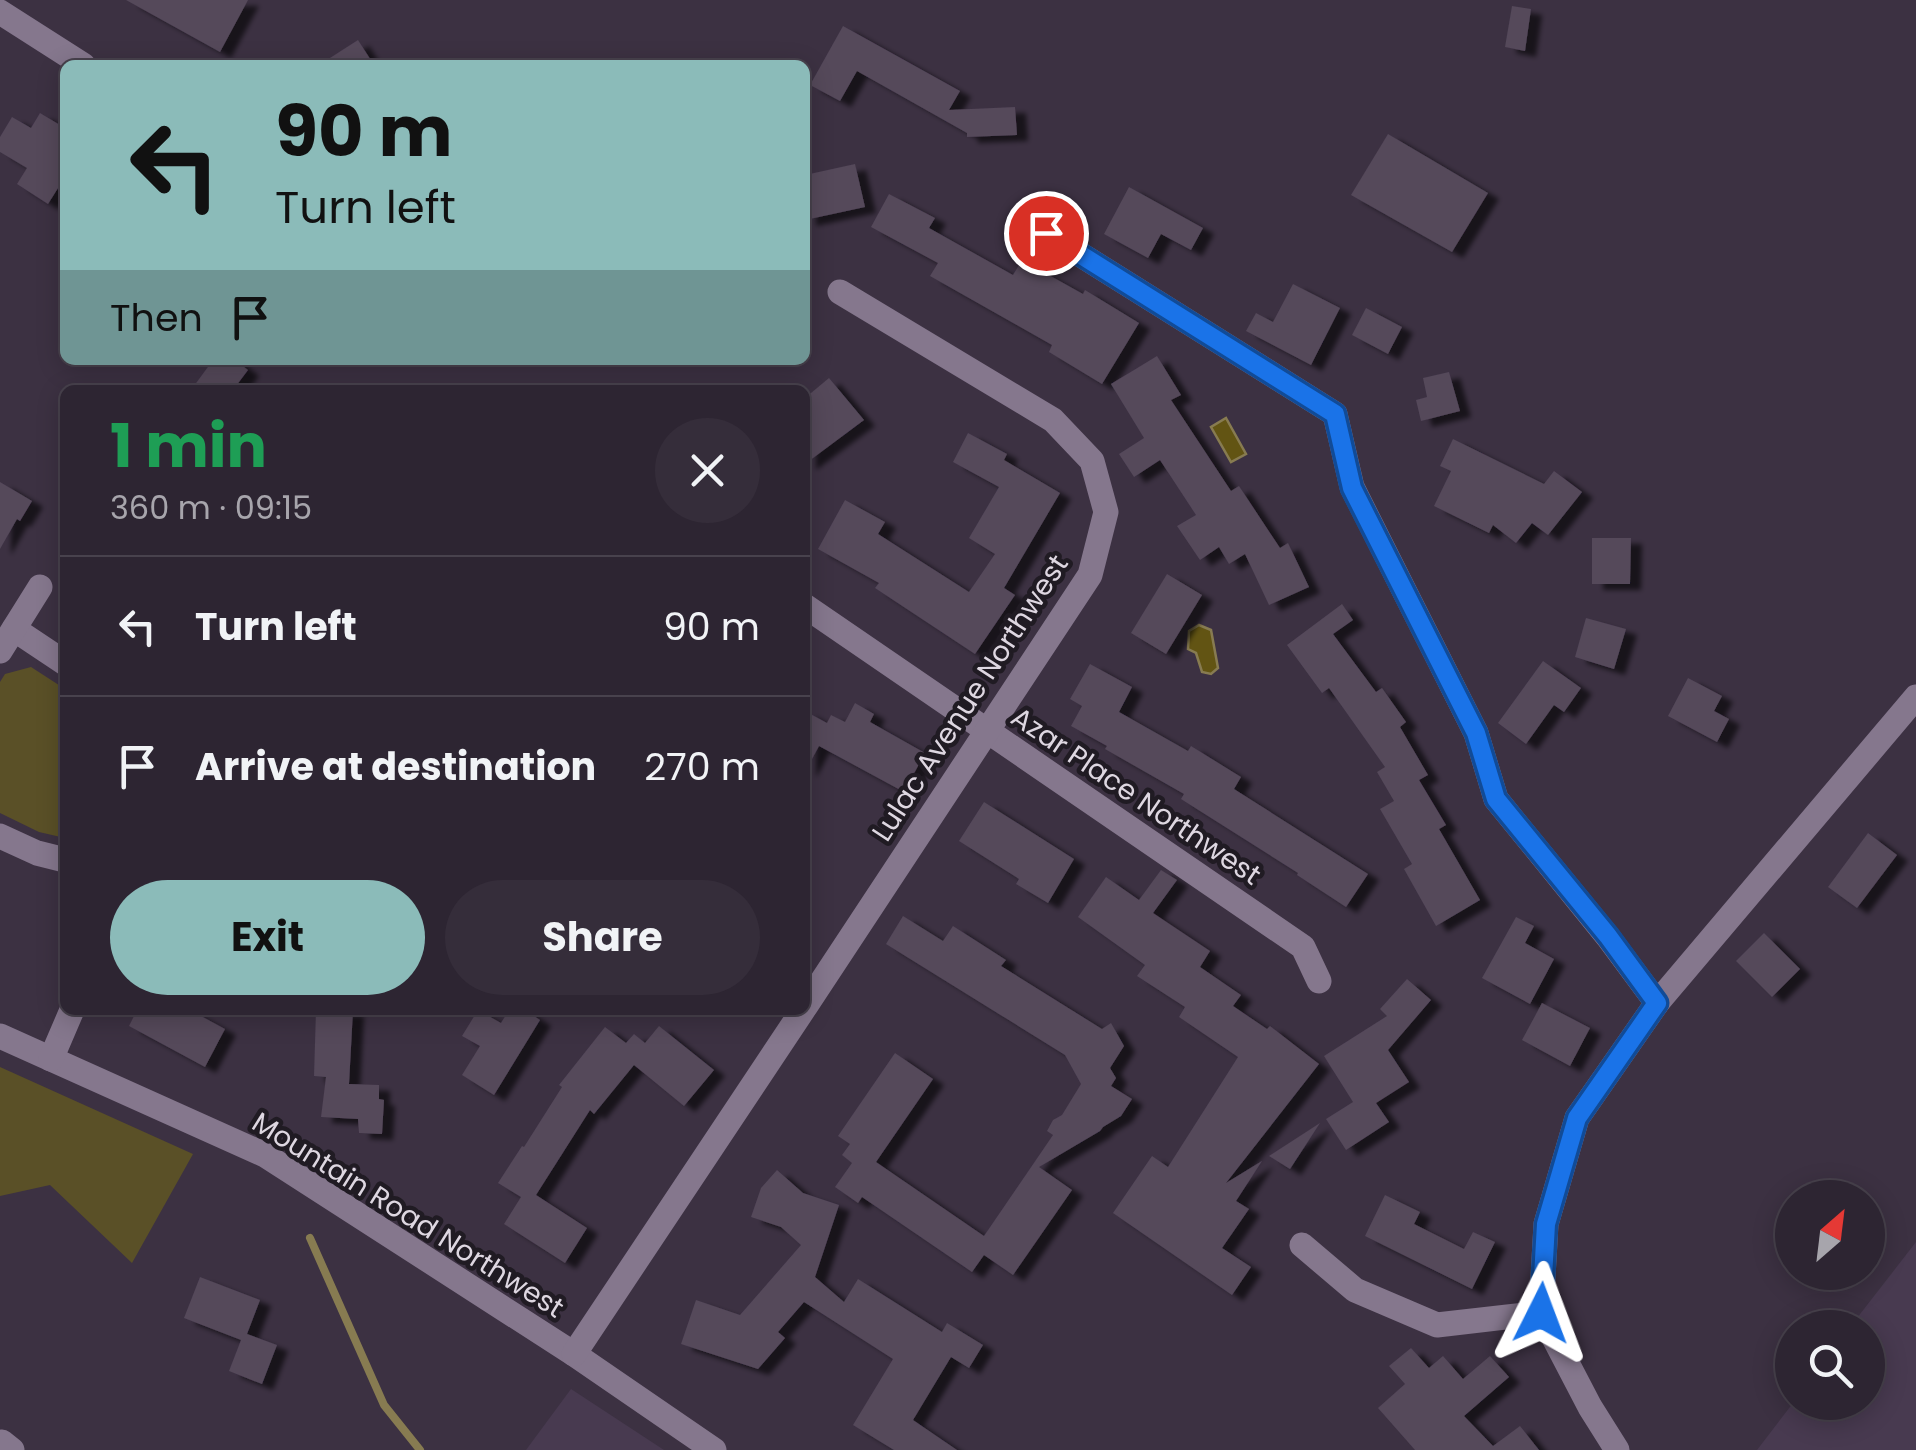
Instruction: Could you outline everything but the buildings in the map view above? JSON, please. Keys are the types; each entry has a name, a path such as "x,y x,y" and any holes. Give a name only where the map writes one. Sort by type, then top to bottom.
{"street":[{"path":"0,12 75,60"},
{"path":"1046,233 1335,414 1352,488 1476,733 1496,799 1608,936 1657,1003"},
{"name":"Lulac Avenue Northwest","path":"810,1000 1090,575 1106,512 1092,461 1054,420 840,292"},
{"path":"0,651 40,586"},
{"name":"Azar Place Northwest","path":"810,609 1303,947 1319,981"},
{"path":"14,629 60,660"},
{"path":"1618,1450 1590,1407 1541,1313 1546,1224 1577,1118 1657,1003 1916,697"},
{"path":"0,836 60,859"},
{"path":"51,1059 70,1015"},
{"name":"Lulac Avenue Northwest","path":"574,1354 800,1015"},
{"name":"Mountain Road Northwest","path":"0,1036 265,1156 574,1354 714,1450"},
{"path":"1302,1245 1354,1290 1437,1325 1541,1313"}],"shaded area":[{"path":"1226,418 1246,454 1231,462 1211,427"},
{"path":"1199,625 1211,630 1218,668 1211,674 1202,672 1196,653 1188,649 1189,631"},
{"path":"31,667 60,686 60,837 39,832 0,813 0,682 5,674"},
{"path":"0,1067 193,1154 132,1263 50,1185 0,1196"},
{"path":"1916,1242 1916,1450 1757,1450 1780,1420 1885,1420 1885,1310 1863,1310 1879,1290 1885,1290 1885,1282"},
{"path":"571,1389 664,1450 526,1450"}],"waterway":[{"path":"310,1238 384,1405 420,1450"}],"route":[{"path":"1046,233 1335,414 1352,488 1476,733 1496,799 1608,936 1657,1003 1577,1118 1546,1224 1541,1313"}]}
